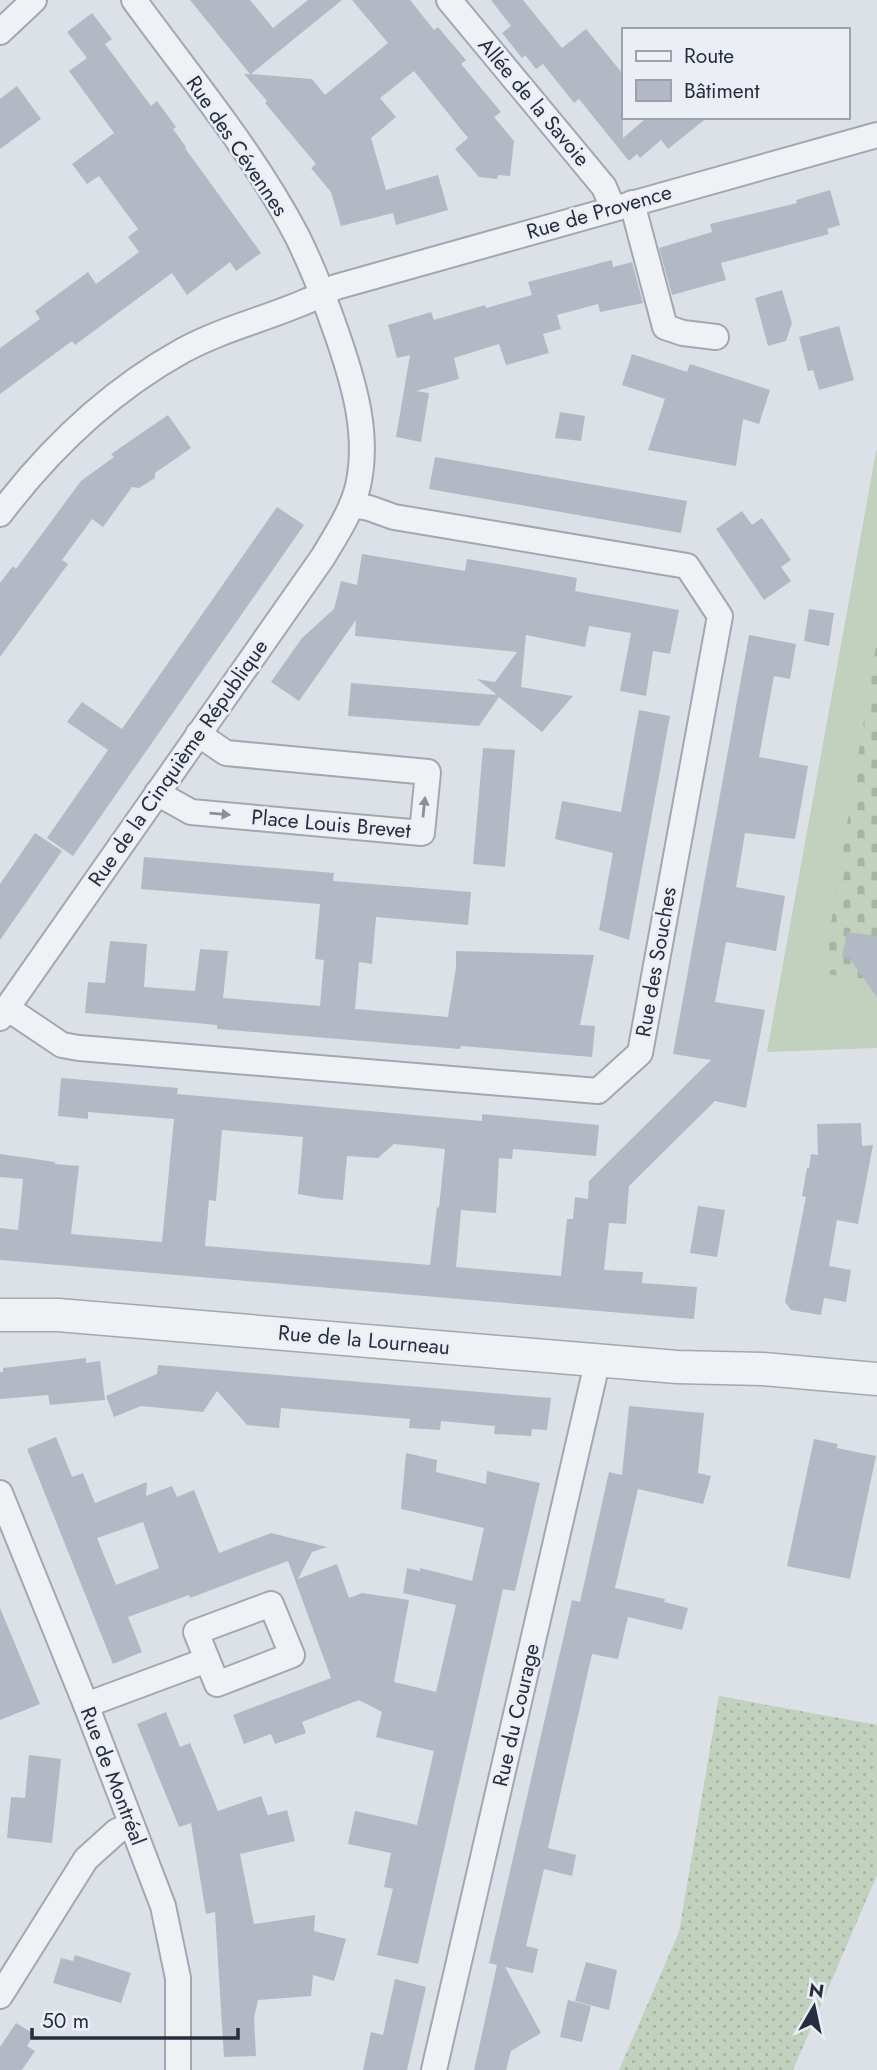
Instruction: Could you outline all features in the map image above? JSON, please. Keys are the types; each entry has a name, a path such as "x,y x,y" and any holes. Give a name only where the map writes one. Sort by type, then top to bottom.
{"street":[{"path":"0,32 34,0"},
{"name":"Rue des Cévennes","path":"134,0 256,167 297,236 323,292 349,372 362,429 358,485 352,505"},
{"name":"Allée de la Savoie","path":"449,0 622,206 665,327 683,333 716,337"},
{"name":"Rue de Provence","path":"0,514 71,432 124,387 184,350 307,301 323,292 877,135"},
{"name":"Rue de la Cinquième République","path":"4,1013 323,557 352,505"},
{"name":"Rue des Souches","path":"4,1013 62,1045 79,1048 598,1091 640,1053 720,616 687,566 394,517 352,505"},
{"name":"Place Louis Brevet","path":"158,793 191,812 422,832 428,772 226,753 198,734"},
{"name":"Rue de la Lourneau","path":"0,1315 58,1315 677,1367 729,1368 877,1379"},
{"name":"Rue du Courage","path":"435,2070 598,1359"},
{"name":"Rue de Montréal","path":"0,1493 86,1705 163,1906 178,1978 178,2070"},
{"path":"86,1705 207,1660"},
{"path":"0,1996 86,1858 117,1831 131,1825"}],"green space":[{"path":"877,450 877,1048 767,1052 876,452"},
{"path":"877,640 877,983 823,973"},
{"path":"719,1696 877,1725 877,1875 793,2070 619,2070 679,1932"}],"building":[{"path":"190,0 250,0 273,28 308,0 342,0 251,74 312,79 325,95 388,43 352,0 410,0 434,30 438,27 466,60 461,64 501,112 494,117 514,141 510,176 498,175 497,179 479,177 455,149 468,138 414,71 380,98 396,117 371,138 386,190 438,175 448,210 396,225 393,213 341,226 331,192 311,168 316,164 265,103 267,101 244,74 250,74"},
{"path":"491,0 523,0 562,48 586,29 622,73 623,138 644,119 706,119 668,149 661,140 640,158 637,154 629,161 579,99 574,103 543,64 536,69 525,55 522,58 502,33 511,26"},
{"path":"92,13 112,39 105,44 151,106 157,101 176,127 173,129 185,148 261,253 236,271 230,262 187,295 172,273 75,345 72,341 0,394 0,348 40,319 35,311 88,272 96,284 139,252 128,237 138,229 99,176 87,184 72,164 114,133 69,71 87,58 67,32"},
{"path":"17,86 41,119 0,149 0,99"},
{"path":"830,190 840,225 827,229 829,234 721,263 726,280 672,295 659,248 712,232 710,224 797,203 796,200"},
{"path":"612,260 613,267 632,262 643,303 600,312 598,304 557,315 561,329 543,334 549,353 506,365 499,344 454,358 459,379 416,391 429,393 421,442 396,437 410,355 397,358 388,325 431,312 434,320 532,295 528,282"},
{"path":"782,290 792,323 786,341 768,346 755,298"},
{"path":"839,326 854,380 819,390 813,370 808,371 799,337"},
{"path":"632,354 687,372 690,364 770,390 759,424 743,419 736,466 648,450 665,399 622,385"},
{"path":"560,412 585,416 581,441 555,438"},
{"path":"168,415 191,448 155,473 155,478 139,488 132,487 103,527 92,519 62,560 68,564 0,657 0,583 13,566 16,569 81,481 114,457 111,454"},
{"path":"435,457 687,501 681,533 429,489"},
{"path":"277,507 304,525 73,856 47,838 108,750 67,722 82,702 122,729"},
{"path":"742,511 752,525 762,518 791,560 781,567 791,581 764,600 716,529"},
{"path":"362,554 465,571 467,559 522,568 577,578 575,591 679,610 670,654 653,651 646,696 620,691 631,633 589,626 585,647 526,635 521,687 573,696 542,732 499,697 479,726 348,716 351,683 497,695 477,679 495,682 517,652 355,636 356,620 299,701 271,682 302,638 334,609 341,581 357,585"},
{"path":"809,609 834,613 829,646 804,641"},
{"path":"749,635 796,644 790,679 774,676 759,757 808,766 795,839 745,833 736,887 785,896 776,951 726,942 715,1002 765,1010 746,1108 715,1101 629,1186 626,1224 609,1223 604,1270 643,1272 642,1283 697,1287 694,1319 0,1260 0,1228 18,1230 23,1179 0,1177 0,1154 79,1166 71,1234 162,1242 174,1119 88,1112 88,1119 58,1116 61,1078 178,1088 177,1094 482,1121 482,1114 599,1125 596,1156 513,1149 512,1159 499,1158 496,1213 461,1210 456,1267 561,1276 567,1219 573,1219 575,1197 588,1199 589,1181 711,1060 673,1054","holes":["222,1130 303,1137 298,1194 343,1200 347,1156 378,1158 394,1144 445,1149 430,1265 205,1246 209,1200 216,1201"]},
{"path":"639,710 670,716 629,940 599,930 613,853 555,839 562,801 621,812"},
{"path":"483,748 515,750 505,867 473,864"},
{"path":"35,833 62,851 0,940 0,884"},
{"path":"144,857 334,873 333,881 471,892 468,925 376,917 372,964 359,962 355,1009 448,1017 456,951 594,955 580,1025 595,1026 592,1057 217,1029 217,1025 85,1013 88,982 105,983 110,941 147,944 144,987 195,991 200,949 228,951 223,998 320,1006 324,960 315,959 320,904 141,889"},
{"path":"847,932 877,936 877,997 849,958 842,957"},
{"path":"861,1123 862,1146 873,1145 858,1224 837,1220 829,1266 851,1270 846,1302 824,1298 821,1315 791,1310 785,1302 806,1197 802,1196 807,1168 811,1154 818,1155 817,1124"},
{"path":"698,1206 725,1210 717,1257 690,1253"},
{"path":"86,1358 86,1363 100,1361 105,1400 50,1405 48,1395 0,1399 0,1372 3,1372 3,1368"},
{"path":"158,1365 551,1398 547,1430 532,1429 531,1436 494,1434 495,1426 441,1421 440,1430 409,1428 410,1419 281,1408 279,1428 247,1425 217,1391 203,1412 141,1406 114,1417 106,1396 157,1374"},
{"path":"629,1406 704,1413 698,1473 711,1476 703,1504 638,1489 615,1588 665,1599 664,1602 688,1608 682,1630 628,1617 618,1659 592,1654 548,1848 576,1855 572,1876 544,1869 526,1946 538,1949 533,1973 505,1967 541,2033 511,2051 506,2070 474,2070 497,1965 489,1963 572,1600 580,1602 609,1472 622,1475"},
{"path":"56,1437 72,1477 83,1473 95,1503 147,1482 146,1496 172,1486 177,1497 194,1490 219,1553 271,1533 327,1547 312,1552 298,1579 337,1564 349,1598 362,1593 409,1600 394,1682 436,1692 456,1605 403,1593 407,1568 420,1571 420,1568 472,1581 484,1528 401,1509 406,1453 437,1460 436,1472 486,1484 487,1471 540,1483 515,1591 503,1589 418,1964 377,1955 393,1889 384,1887 391,1853 348,1844 355,1811 417,1825 434,1751 376,1737 382,1712 359,1700 302,1722 306,1733 275,1744 271,1734 244,1744 233,1715 331,1678 288,1561 190,1598 189,1595 128,1617 142,1652 113,1664 27,1449","holes":["143,1522 159,1568 116,1585 97,1538"]},
{"path":"814,1439 838,1444 837,1448 876,1456 850,1579 787,1566"},
{"path":"0,1608 40,1704 0,1720"},
{"path":"166,1712 180,1747 190,1743 218,1811 261,1796 268,1815 287,1810 295,1841 240,1854 254,1924 315,1915 314,1931 346,1939 334,1981 313,1975 311,1996 258,2000 254,2018 256,2056 224,2057 215,1912 206,1914 191,1823 179,1827 137,1724"},
{"path":"29,1755 61,1759 52,1843 7,1838 11,1797 25,1798"},
{"path":"75,1955 131,1973 121,2003 53,1983 61,1958 73,1961"},
{"path":"586,1962 617,1970 609,2010 575,2001"},
{"path":"395,1979 426,1987 407,2070 363,2070 371,2032 383,2035"},
{"path":"568,2000 591,2006 582,2042 560,2037"},
{"path":"16,2023 34,2034 27,2046 35,2051 22,2070 0,2070 0,2047"}]}
